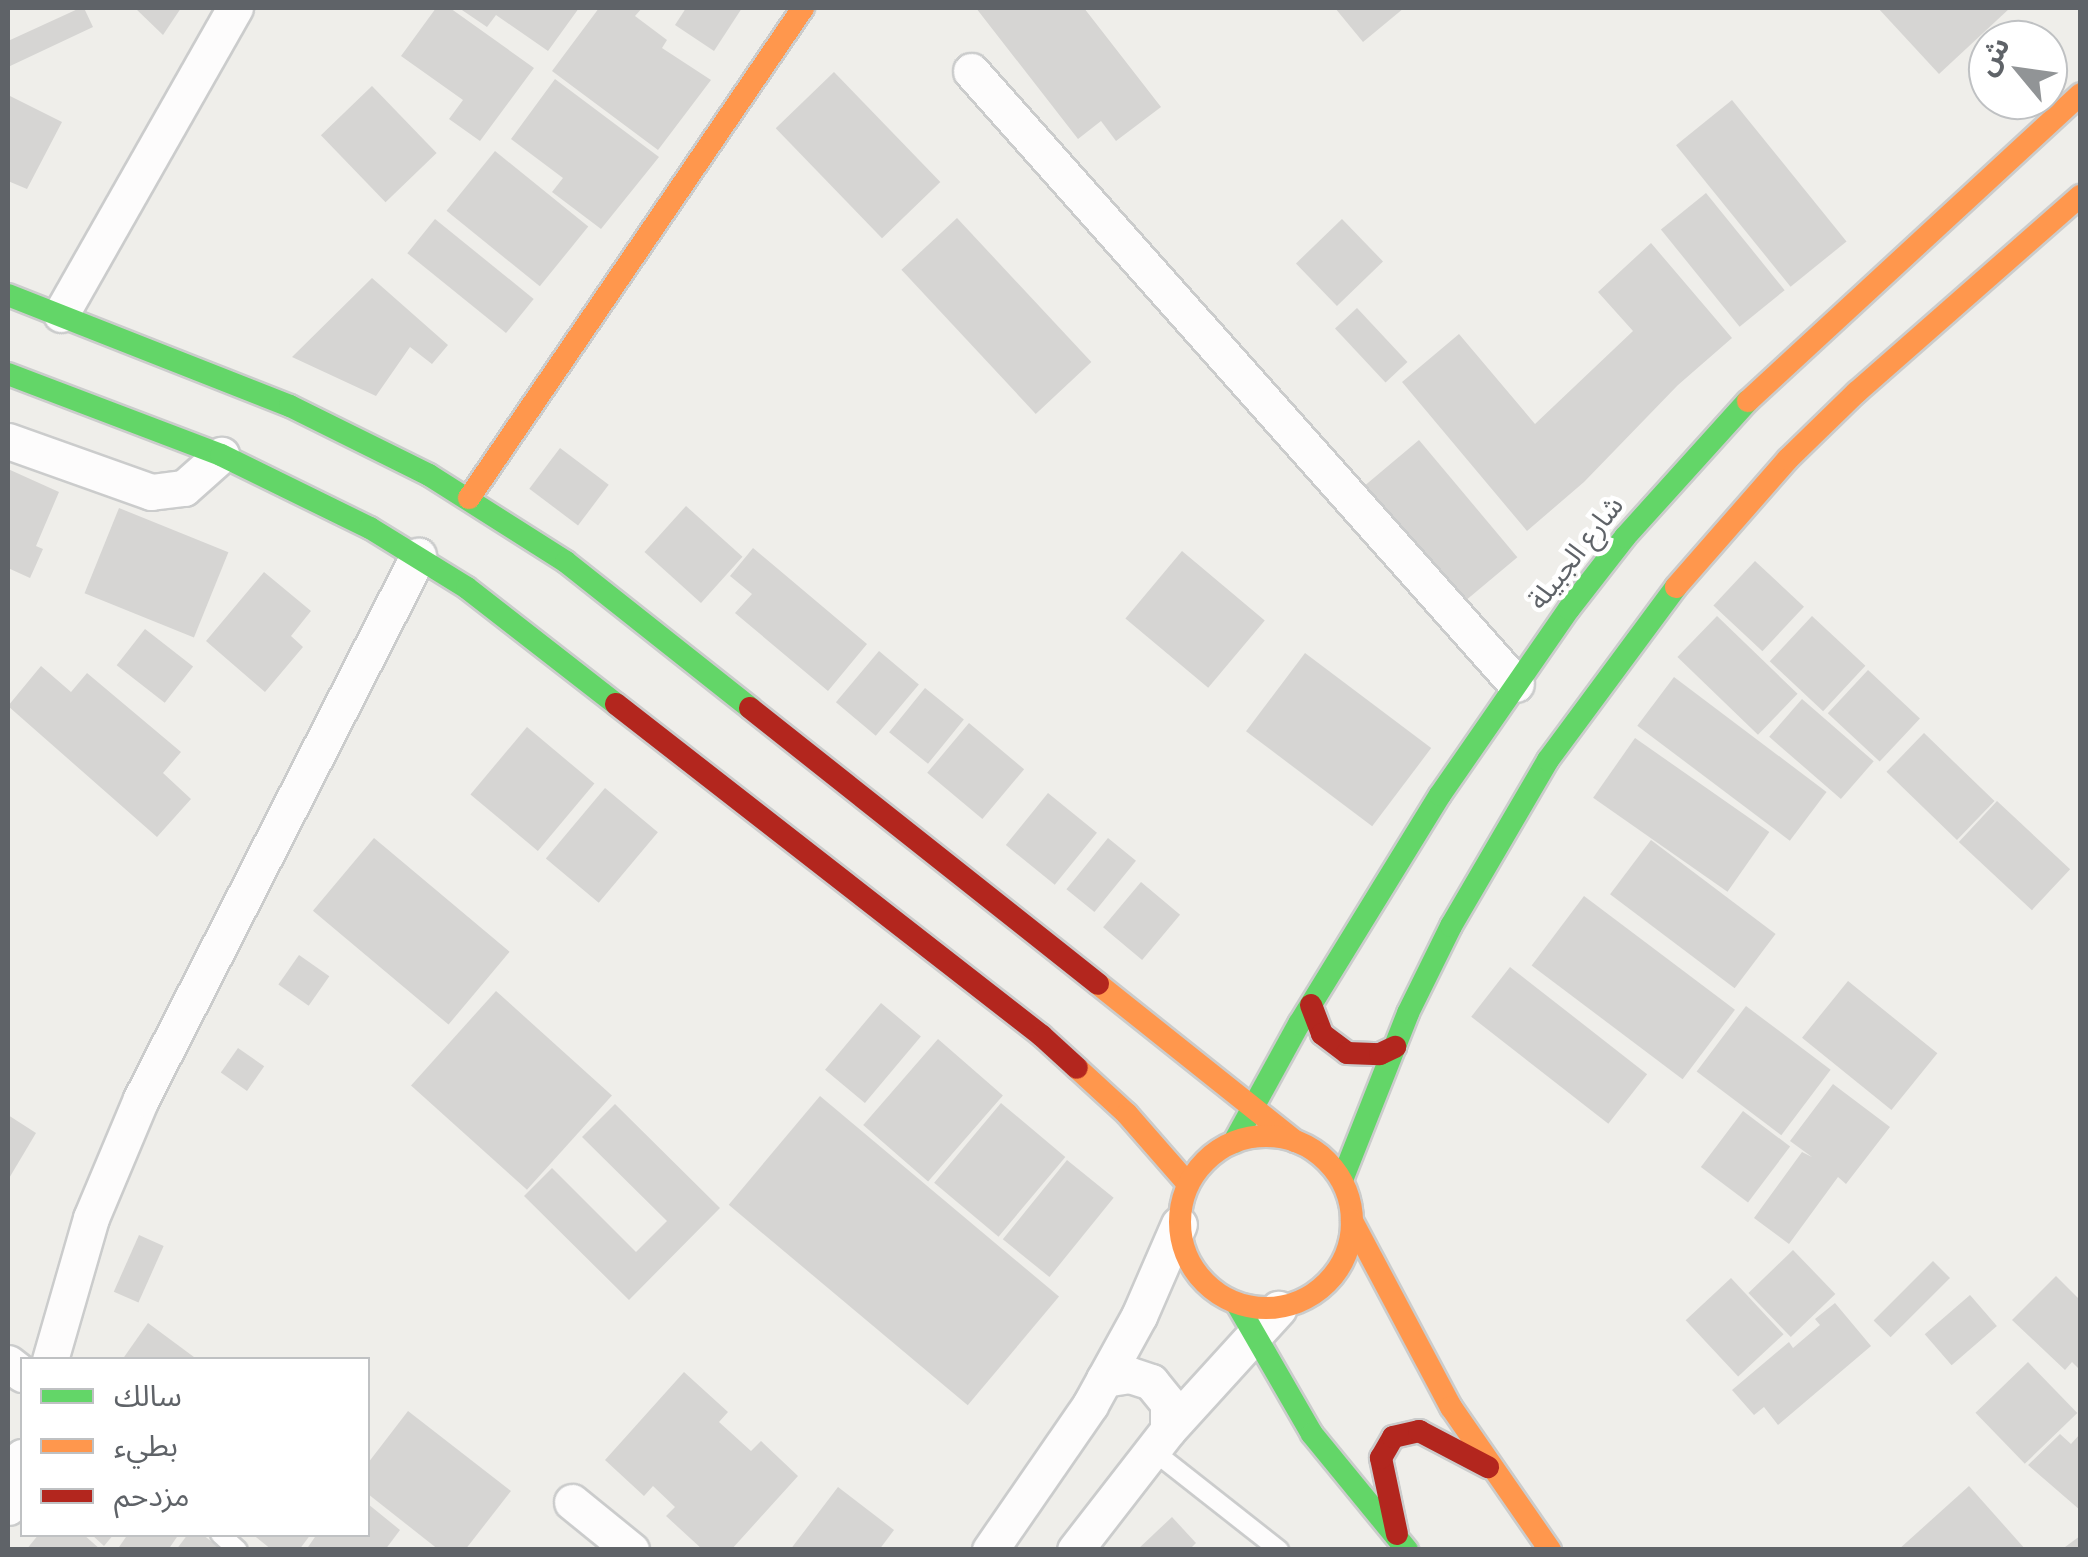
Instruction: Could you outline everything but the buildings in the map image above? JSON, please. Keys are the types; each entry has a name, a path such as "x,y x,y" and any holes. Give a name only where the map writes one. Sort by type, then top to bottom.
{"main road":[{"path":"469,498 802,8"},
{"name":"شارع الجبيلة","path":"1234,1142 1311,1005 1430,812 1516,684 1625,537 1736,414 2080,95"},
{"path":"1342,1180 1394,1047 1451,926 1548,760 1661,604 1723,530 1830,419 2080,196"},
{"path":"8,295 290,406 469,498 566,562 1296,1141 1314,1150 1342,1180 1352,1221 1451,1407 1550,1550"},
{"path":"8,374 221,455 320,502 418,556 560,657 1094,1081 1188,1184"},
{"path":"1311,1005 1322,1034 1347,1053 1380,1054 1394,1047"},
{"path":"1144,1020 1152,1031 1154,1056"},
{"path":"1094,1081 1105,1087 1130,1085"},
{"path":"1296,1141 1264,1136 1234,1142 1216,1152 1188,1184 1179,1224 1190,1264 1245,1319 1312,1434 1403,1546"},
{"path":"1278,1309 1316,1293 1332,1278 1350,1241 1352,1221"},
{"path":"1403,1546 1381,1458 1394,1437 1419,1431 1490,1468"}],"street":[{"path":"61,314 235,8"},
{"path":"971,71 1516,684"},
{"path":"8,442 152,492 184,488 221,455"},
{"path":"51,1357 90,1218 141,1099 418,556"},
{"path":"990,1550 1062,1449 1104,1379 1139,1316 1179,1224"},
{"path":"1076,1550 1245,1319 1278,1309"},
{"path":"1104,1379 1130,1376 1152,1382 1168,1403 1160,1440"},
{"path":"8,1507 20,1464"},
{"path":"572,1502 631,1550"}],"lane":[{"path":"1160,1440 1279,1550"}],"traffic: fast":[{"path":"8,295 290,406 429,475 566,562 750,708"},
{"path":"8,374 221,455 370,528 467,588 616,704"},
{"path":"1234,1142 1299,1024 1440,795 1569,609 1625,537 1748,401"},
{"path":"1342,1180 1408,1013 1451,926 1548,760 1676,587"},
{"path":"1237,1304 1312,1434 1407,1550"}],"traffic: slow":[{"path":"469,498 803,8"},
{"path":"1748,401 2080,95"},
{"path":"1676,587 1788,459 1857,392 2080,196"},
{"path":"1098,984 1295,1141"},
{"path":"1077,1068 1127,1114 1188,1184"},
{"path":"1266,1136 1299,1142 1327,1161 1346,1189 1352,1222 1346,1255 1327,1283 1299,1302 1266,1308 1233,1302 1205,1283 1186,1255 1180,1222 1186,1189 1205,1161 1233,1142 1266,1136"},
{"path":"1352,1221 1451,1407 1550,1550"}],"traffic: jam":[{"path":"616,704 1042,1036 1077,1068"},
{"path":"750,708 1098,984"},
{"path":"1311,1005 1322,1034 1347,1053 1380,1054 1395,1047"},
{"path":"1397,1534 1381,1458 1393,1437 1419,1431 1488,1467"}]}
